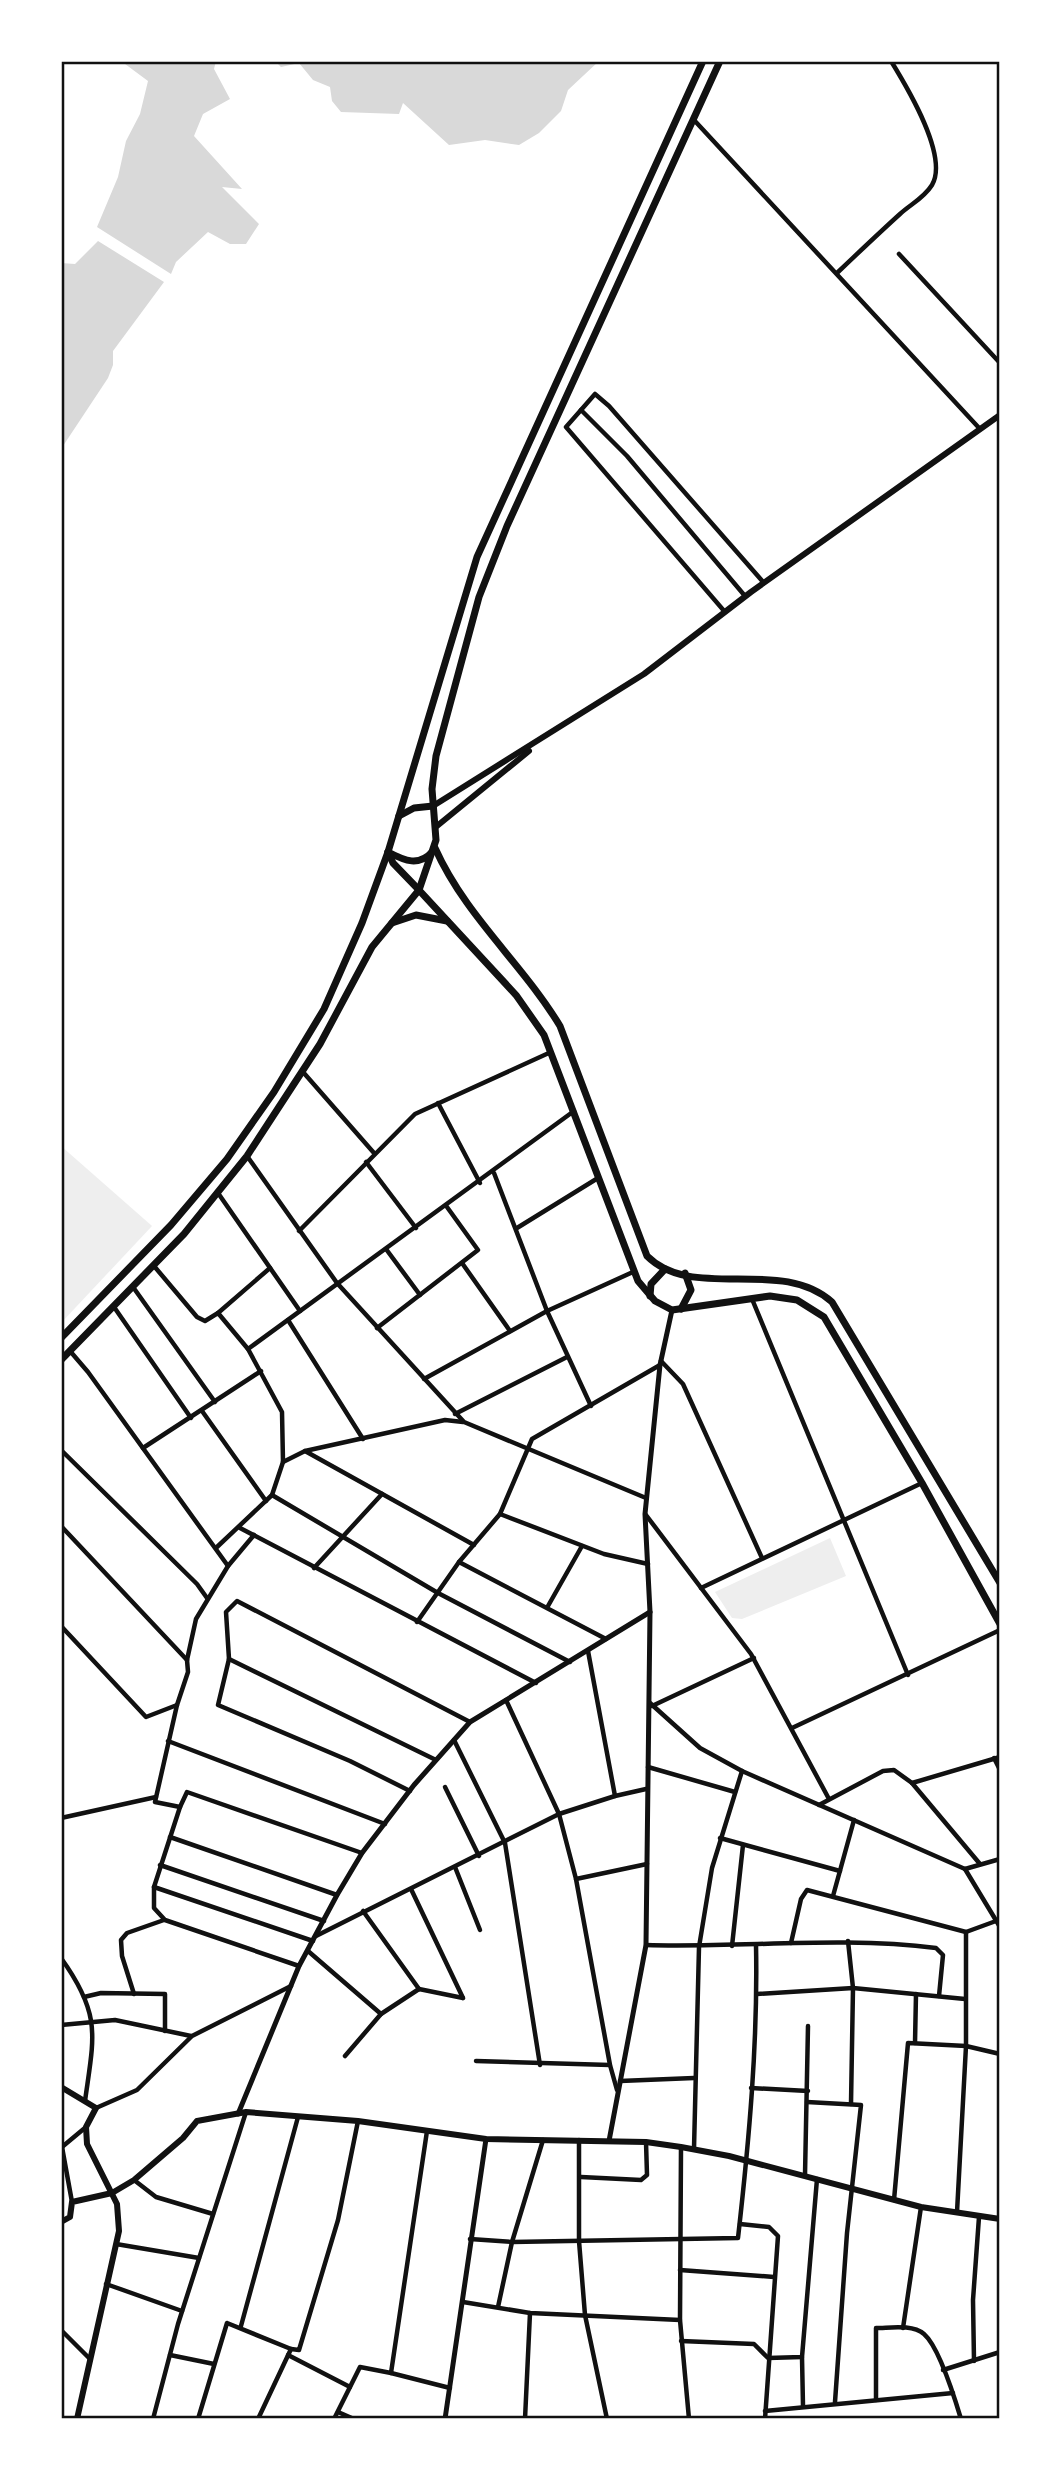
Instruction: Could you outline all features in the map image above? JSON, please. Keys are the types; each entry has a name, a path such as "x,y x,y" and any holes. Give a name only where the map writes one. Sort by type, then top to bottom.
{"main road":[{"path":"61,1338 190,1204 274,1091 339,979 388,852 477,557 703,61"},
{"path":"61,1360 154,1266 247,1156 303,1072 364,961 419,890 435,848 437,826 433,806 432,773 475,609 491,563 720,61"},
{"path":"398,817 414,808 433,806 536,745 644,674 746,596 1000,415"},
{"path":"437,826 536,745"},
{"path":"388,852 412,862 422,861 435,848"},
{"path":"435,848 460,894 560,1026 641,1248 654,1263 665,1269 712,1279 783,1280 820,1291 847,1321 1000,1583"},
{"path":"388,852 393,863 485,959 533,1018 553,1051 633,1272 650,1296 672,1310 751,1298 788,1297 809,1306 824,1317 922,1483 1000,1624"},
{"path":"392,923 416,915 447,921"},
{"path":"485,959 498,947"},
{"path":"571,1102 586,1096"},
{"path":"650,1296 651,1284 665,1269"},
{"path":"681,1309 691,1290 685,1273"},
{"path":"857,1371 871,1364"},
{"path":"937,1511 951,1503"},
{"path":"61,2087 96,2108 86,2127 87,2144 112,2193 119,2217 116,2244 77,2419"},
{"path":"61,2222 70,2217 72,2202 112,2193 134,2180 183,2138 197,2121 246,2112 358,2121 486,2140 646,2142 747,2161 921,2207 1000,2219"}],"street":[{"path":"837,273 921,199 933,183 937,163 927,132 906,85 891,61"},
{"path":"693,119 980,429"},
{"path":"899,254 1000,363"},
{"path":"725,612 566,428 595,394 609,406 764,583"},
{"path":"581,410 626,456 746,596"},
{"path":"299,1231 415,1114 553,1051"},
{"path":"303,1072 374,1153"},
{"path":"438,1103 480,1183"},
{"path":"248,1349 494,1173 575,1111"},
{"path":"247,1156 337,1283 464,1422"},
{"path":"366,1162 416,1228"},
{"path":"494,1173 547,1311 591,1406"},
{"path":"517,1228 599,1178"},
{"path":"218,1193 300,1311"},
{"path":"377,1328 478,1250 447,1206"},
{"path":"386,1249 419,1296"},
{"path":"462,1263 510,1331"},
{"path":"154,1266 197,1317 205,1321 270,1268"},
{"path":"424,1379 547,1311 633,1272"},
{"path":"133,1287 215,1402"},
{"path":"751,1298 908,1675"},
{"path":"114,1307 191,1418"},
{"path":"609,2141 646,1945 650,1612 645,1514 661,1363 672,1310"},
{"path":"217,1547 272,1495 283,1462 282,1412 248,1349 218,1313"},
{"path":"288,1320 363,1439"},
{"path":"70,1351 217,1547 228,1566"},
{"path":"455,1414 567,1357"},
{"path":"417,1622 459,1562 500,1514 532,1439 661,1363"},
{"path":"661,1363 683,1384 762,1558"},
{"path":"143,1448 261,1371"},
{"path":"202,1411 266,1501"},
{"path":"283,1462 305,1451 445,1420 464,1422 529,1447 646,1498"},
{"path":"61,1450 197,1584 206,1598"},
{"path":"305,1451 474,1545"},
{"path":"701,1588 922,1483"},
{"path":"314,1568 341,1534 382,1494"},
{"path":"272,1495 438,1593 571,1663"},
{"path":"500,1514 582,1546 649,1564"},
{"path":"645,1514 754,1658 830,1799"},
{"path":"61,1526 187,1660"},
{"path":"240,1528 536,1683"},
{"path":"155,1800 177,1705 188,1672 187,1660 196,1619 206,1598 228,1566 254,1535"},
{"path":"548,1606 582,1546"},
{"path":"459,1562 548,1606 606,1639"},
{"path":"410,1791 350,1761 218,1705 229,1658 226,1612 237,1601 470,1722"},
{"path":"238,2114 299,1966 362,1853 410,1791 470,1722 571,1663 650,1612"},
{"path":"61,1626 146,1717 177,1705"},
{"path":"791,1728 1000,1630"},
{"path":"588,1651 615,1796"},
{"path":"229,1658 436,1760"},
{"path":"652,1706 754,1658"},
{"path":"506,1700 559,1815 576,1879 610,2065 618,2091"},
{"path":"647,1700 700,1748 742,1771 965,1869 1000,1927"},
{"path":"454,1740 505,1843 540,2066"},
{"path":"168,1741 385,1824"},
{"path":"912,1783 997,1758 1000,1770"},
{"path":"647,1767 735,1792"},
{"path":"819,1805 883,1771 894,1770 912,1783 980,1864"},
{"path":"694,2149 699,1947 712,1868 742,1771"},
{"path":"446,1787 479,1856"},
{"path":"154,1887 315,1938 363,1911 559,1815 615,1796 646,1789"},
{"path":"299,1966 165,1920 154,1908 154,1887 160,1865 187,1792 362,1853"},
{"path":"61,1818 155,1800 180,1807"},
{"path":"833,1896 854,1821"},
{"path":"170,1837 337,1895"},
{"path":"720,1839 840,1871"},
{"path":"732,1946 743,1845"},
{"path":"965,1869 1000,1859"},
{"path":"576,1879 648,1864"},
{"path":"160,1865 324,1921"},
{"path":"454,1867 480,1930"},
{"path":"363,1911 419,1989 463,1998 411,1889"},
{"path":"791,1943 801,1899 807,1890 965,1932 996,1921"},
{"path":"134,1994 122,1956 121,1940 127,1933 165,1920"},
{"path":"957,2213 966,2046 965,1932"},
{"path":"646,1945 699,1947 848,1941 940,1950 943,1962 939,1996"},
{"path":"848,1941 853,1988 851,2105"},
{"path":"469,2239 512,2242 738,2238 747,2161 757,1994 756,1945"},
{"path":"308,1951 381,2014"},
{"path":"61,1958 84,1997 92,2023 94,2035 85,2101"},
{"path":"96,2108 137,2090 192,2036 292,1985"},
{"path":"757,1994 853,1988 965,1999"},
{"path":"345,2056 381,2014 419,1989"},
{"path":"84,1997 165,1994 165,2031"},
{"path":"915,2043 916,1994"},
{"path":"61,2025 123,2021 192,2036"},
{"path":"805,2175 808,2026"},
{"path":"894,2200 908,2043 966,2046 1000,2054"},
{"path":"476,2062 540,2066 610,2065"},
{"path":"620,2081 694,2078"},
{"path":"751,2088 808,2091"},
{"path":"807,2102 860,2105 835,2402"},
{"path":"153,2419 182,2311 246,2112"},
{"path":"241,2326 298,2117"},
{"path":"289,2352 299,2350 338,2220 358,2121"},
{"path":"72,2202 61,2147 86,2127"},
{"path":"391,2373 427,2130"},
{"path":"445,2419 463,2302 469,2239 486,2140"},
{"path":"498,2307 512,2242 543,2140"},
{"path":"579,2140 579,2241 585,2315 607,2419"},
{"path":"581,2177 641,2180 647,2175 646,2142"},
{"path":"681,2147 680,2320 690,2419"},
{"path":"803,2406 802,2357 817,2178"},
{"path":"134,2180 156,2197 213,2214"},
{"path":"903,2328 921,2207"},
{"path":"974,2361 973,2300 979,2217"},
{"path":"740,2224 769,2227 778,2235 765,2419"},
{"path":"116,2244 199,2258"},
{"path":"680,2270 774,2277"},
{"path":"105,2284 182,2311"},
{"path":"463,2302 530,2313 680,2320"},
{"path":"525,2419 530,2313"},
{"path":"198,2419 227,2323 241,2326 350,2387"},
{"path":"876,2400 876,2328 903,2328 925,2335 953,2393 961,2419"},
{"path":"61,2330 90,2359"},
{"path":"681,2341 754,2344 768,2358 802,2357"},
{"path":"258,2419 289,2352"},
{"path":"943,2370 1000,2352"},
{"path":"170,2355 214,2364"},
{"path":"334,2419 360,2367 450,2388"},
{"path":"765,2411 835,2402 953,2393"},
{"path":"338,2412 354,2419"}],"shaded area":[{"path":"121,61 216,61 214,69 230,99 203,114 194,136 242,189 222,187 259,224 246,244 230,244 208,232 176,262 171,274 97,227 118,177 126,141 140,114 148,81"},
{"path":"275,61 599,61 568,90 561,111 539,133 519,145 485,140 449,145 403,103 399,114 341,112 332,101 330,87 313,80 299,63 281,67"},
{"path":"98,241 164,282 113,351 113,365 108,378 61,449 61,263 75,264"},
{"path":"61,1146 152,1226 61,1323"},
{"path":"830,1538 846,1576 742,1619 732,1618 715,1592"}]}
